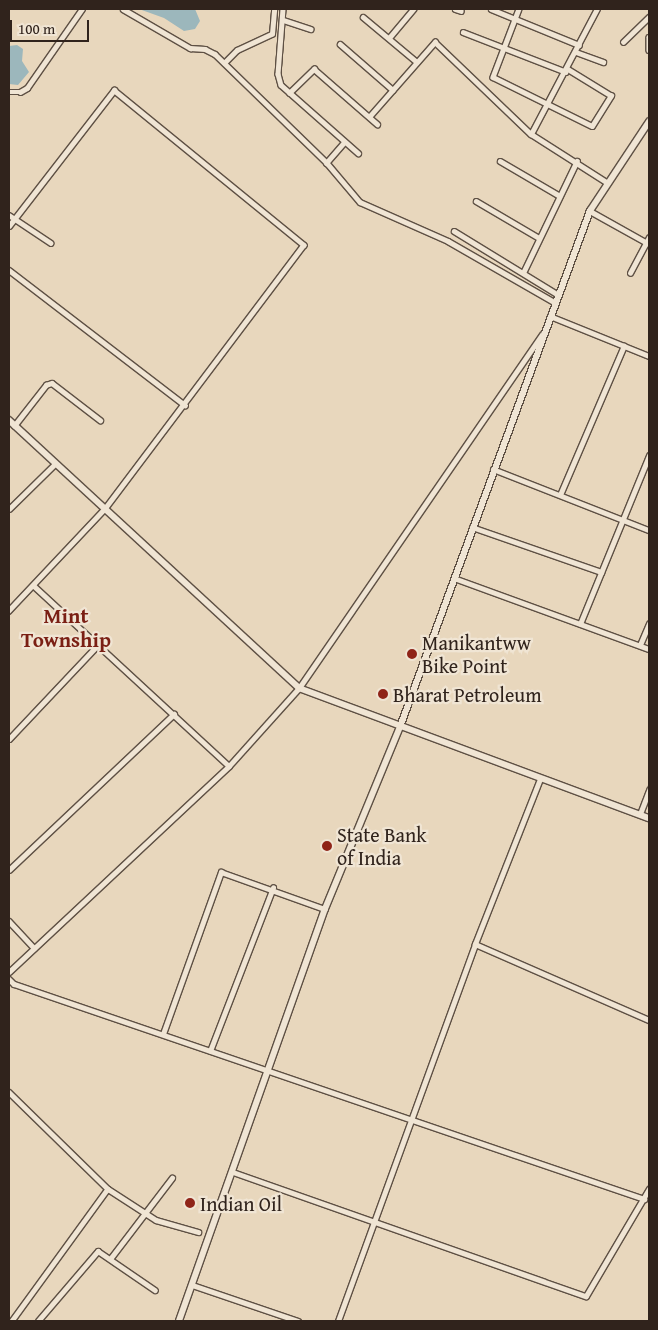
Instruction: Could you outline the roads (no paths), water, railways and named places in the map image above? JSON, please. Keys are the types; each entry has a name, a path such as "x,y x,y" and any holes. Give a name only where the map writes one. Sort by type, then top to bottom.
{"street":[{"path":"9,92 20,92 27,88 82,9"},
{"path":"123,9 190,48 205,49 224,63 327,163 360,202 448,240 554,302"},
{"path":"224,63 237,50 272,34 274,9"},
{"path":"283,9 278,74 281,85 358,152"},
{"path":"389,38 414,9"},
{"path":"455,9 461,11"},
{"path":"491,9 579,44"},
{"path":"464,32 503,48 566,71 610,98 592,126 550,103 493,77 503,48 519,9"},
{"path":"531,134 550,103 595,9"},
{"path":"363,17 417,62"},
{"path":"623,42 649,17"},
{"path":"283,20 311,29"},
{"path":"649,37 649,50"},
{"path":"369,117 435,42 531,134 577,161 608,183"},
{"path":"340,44 393,90"},
{"path":"576,52 603,62"},
{"path":"289,93 314,69 378,124"},
{"path":"9,226 114,90 304,244 185,405 105,509 9,611"},
{"path":"179,1321 270,1071 325,909 400,728 452,578 554,302 590,211 649,122"},
{"path":"327,163 345,142"},
{"path":"500,161 560,196"},
{"path":"523,273 577,161"},
{"path":"476,201 539,238"},
{"path":"590,211 648,242 630,273"},
{"path":"9,215 13,220 51,243"},
{"path":"454,231 558,294"},
{"path":"9,270 185,405"},
{"path":"550,316 649,356"},
{"path":"9,972 228,766 300,688 542,334"},
{"path":"560,495 624,346"},
{"path":"14,426 46,385 52,383 100,420"},
{"path":"9,420 300,688 400,728 649,818"},
{"path":"580,624 649,456"},
{"path":"9,509 55,464"},
{"path":"493,469 649,530"},
{"path":"472,527 601,572"},
{"path":"452,578 649,649"},
{"path":"34,586 228,766"},
{"path":"640,646 649,624"},
{"path":"9,739 98,645"},
{"path":"9,870 174,714"},
{"path":"338,1321 376,1222 475,944 540,779"},
{"path":"640,814 649,790"},
{"path":"163,1034 221,872 273,888 325,909"},
{"path":"210,1051 273,888"},
{"path":"9,921 34,948"},
{"path":"475,944 649,1020"},
{"path":"9,978 14,984 644,1199"},
{"path":"9,1092 108,1189 156,1220 198,1232"},
{"path":"232,1172 586,1296 649,1189"},
{"path":"110,1259 172,1178"},
{"path":"12,1321 108,1189"},
{"path":"38,1321 98,1251 155,1290"},
{"path":"192,1285 298,1321"}],"water":[{"path":"139,9 195,9 200,21 195,29 184,31 164,18"},
{"path":"17,45 23,49 22,61 29,72 18,85 9,84 9,46"}],"place":[{"name":"Manikantww Bike Point","path":"412,654"},
{"name":"Bharat Petroleum","path":"383,694"},
{"name":"State Bank of India","path":"327,846"},
{"name":"Indian Oil","path":"190,1203"}],"district":[{"name":"Mint Township","path":"66,628"}]}
